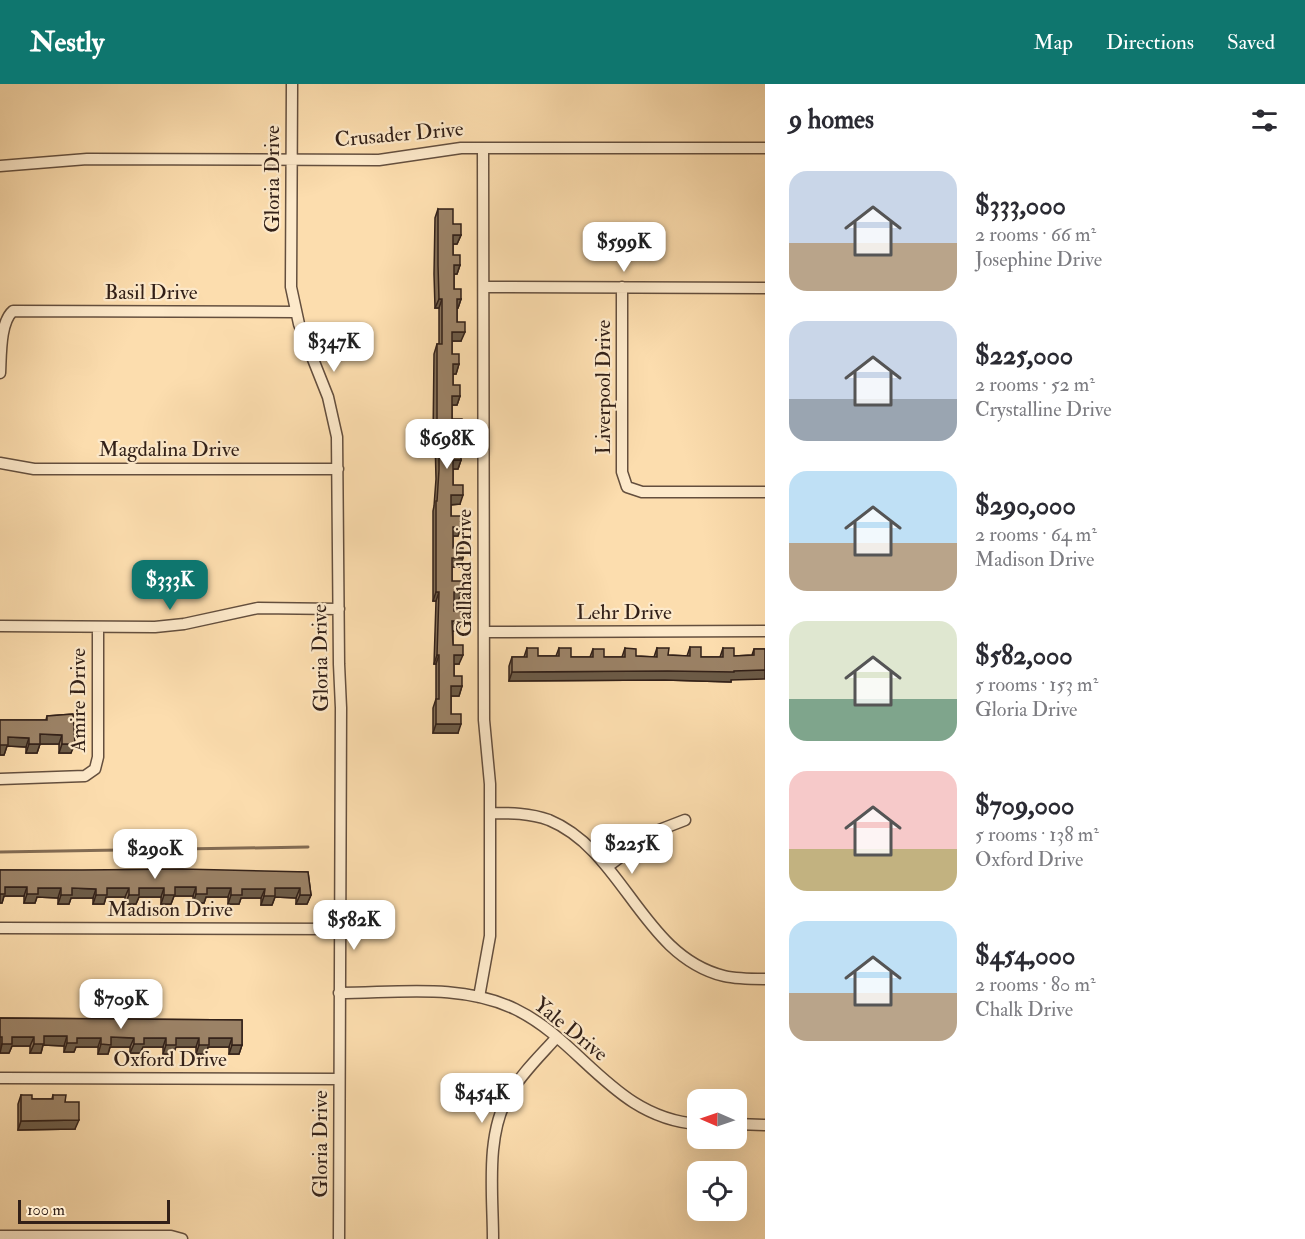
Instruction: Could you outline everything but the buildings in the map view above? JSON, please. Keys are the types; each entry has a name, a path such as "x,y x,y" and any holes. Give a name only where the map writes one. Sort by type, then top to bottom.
{"street":[{"name":"Gloria Drive","path":"292,84 291,274 296,312 333,410 337,437 341,708 339,1239"},
{"name":"Crusader Drive","path":"0,166 87,159 378,160 449,149 483,148 765,148"},
{"name":"Gallahad Drive","path":"479,997 490,936 490,772 484,720 483,148"},
{"path":"484,287 765,288"},
{"name":"Liverpool Drive","path":"622,287 622,472 627,487 642,492 765,492"},
{"name":"Basil Drive","path":"0,373 3,327 8,315 20,310 296,312"},
{"name":"Magdalina Drive","path":"0,463 34,469 338,469"},
{"path":"0,626 155,627 184,624 258,608 339,609"},
{"name":"Amire Drive","path":"0,779 77,777 92,772 98,758 98,627"},
{"name":"Lehr Drive","path":"484,632 765,631"},
{"path":"490,813 525,814 548,820 579,837 607,867 665,940 686,958 704,969 723,976 765,979"},
{"path":"607,867 654,832 685,820"},
{"name":"Madison Drive","path":"0,928 339,928"},
{"name":"Yale Drive","path":"339,993 438,992 479,997 518,1010 537,1022 629,1100 665,1117 687,1122"},
{"path":"493,1239 493,1152 499,1116 516,1084 556,1038"},
{"name":"Oxford Drive","path":"0,1078 339,1079"},
{"path":"747,1125 765,1125"},
{"path":"0,1236 171,1236 182,1239"}],"waterway":[{"path":"0,852 308,847"}]}
